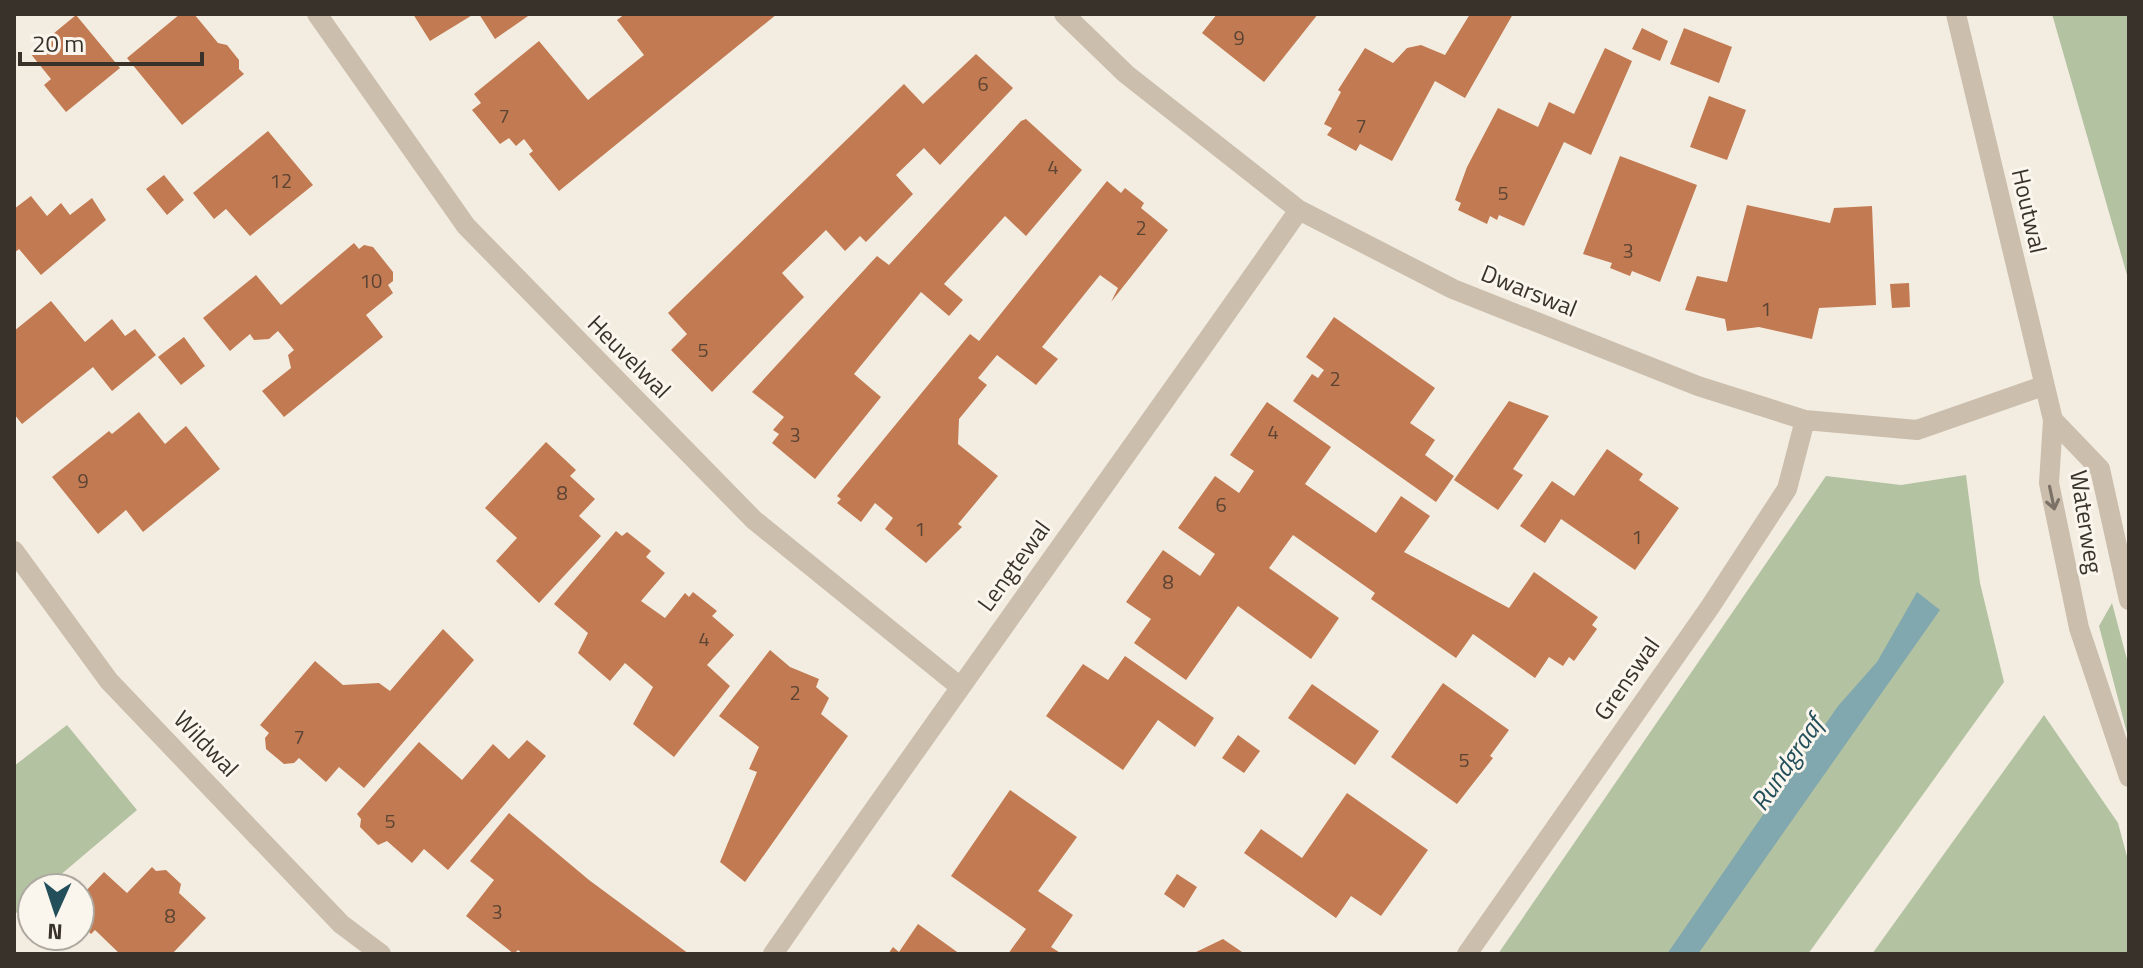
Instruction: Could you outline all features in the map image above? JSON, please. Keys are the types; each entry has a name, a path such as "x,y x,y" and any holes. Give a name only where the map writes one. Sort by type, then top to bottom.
{"street":[{"name":"Heuvelwal","path":"317,14 477,237 754,520 959,686"},
{"name":"Dwarswal","path":"1064,14 1126,74 1299,210 1453,289 1698,386 1805,420 1917,430 2043,386"},
{"name":"Houtwal","path":"1956,14 2053,420"},
{"name":"Lengtewal","path":"773,954 959,686 1123,462 1299,210"},
{"name":"Grenswal","path":"1467,954 1710,607 1787,489 1805,420"},
{"name":"Waterweg","path":"2053,420 2100,469 2129,600"},
{"name":"Waterweg","path":"2053,420 2049,483 2079,628 2129,777"},
{"name":"Wildwal","path":"14,551 109,681 341,924 381,954"}],"green space":[{"path":"2052,14 2129,14 2129,282"},
{"path":"1966,475 1980,583 2004,682 1808,954 1498,954 1826,476 1901,485"},
{"path":"2112,603 2129,667 2129,741 2099,626"},
{"path":"2044,715 2118,823 2129,864 2129,954 1872,954"},
{"path":"67,725 137,810 64,872 16,872 14,915 14,766"}],"water":[{"path":"1917,592 1940,610 1698,954 1667,954 1838,706 1877,662"}],"building":[{"path":"180,14 194,14 218,43 227,45 239,60 239,69 244,74 182,125 127,58"},
{"path":"413,14 474,14 430,41"},
{"path":"479,14 531,14 495,39"},
{"path":"625,14 777,14 559,191 529,154 533,151 524,139 516,146 509,138 500,144 472,110 481,103 474,94 539,41 588,100 644,55 617,20"},
{"path":"1217,14 1318,14 1264,82 1202,33"},
{"path":"1470,14 1513,14 1465,98 1435,81 1392,161 1360,144 1356,151 1327,135 1332,128 1324,124 1341,92 1338,90 1365,48 1393,63 1407,48 1421,45 1445,55"},
{"path":"76,15 120,68 66,112 44,85 51,79 30,53"},
{"path":"1642,28 1668,41 1660,61 1632,49"},
{"path":"1684,28 1732,47 1719,83 1670,64"},
{"path":"1605,48 1632,61 1591,155 1564,142 1524,226 1499,215 1497,220 1490,216 1487,224 1458,210 1461,203 1455,200 1467,167 1498,108 1538,127 1549,102 1574,114"},
{"path":"976,54 1013,88 940,165 924,148 896,175 913,194 866,242 860,236 845,251 826,230 782,273 804,297 712,392 671,350 687,334 668,313 904,84 923,104"},
{"path":"1709,96 1746,110 1727,160 1690,147"},
{"path":"1026,119 1082,170 1026,236 1005,216 944,284 963,300 949,316 921,292 854,374 881,397 815,479 772,443 779,434 773,430 784,417 752,392 877,256 889,265"},
{"path":"268,131 313,185 250,236 226,209 214,219 193,193"},
{"path":"1620,156 1697,185 1660,282 1632,271 1630,276 1610,268 1612,263 1583,254"},
{"path":"164,175 184,200 167,215 146,189"},
{"path":"1107,181 1121,193 1125,188 1144,203 1141,208 1168,230 1111,302 1118,288 1100,275 1042,347 1058,359 1036,385 997,355 978,378 987,385 959,419 958,444 998,476 958,524 962,527 926,563 885,529 893,518 875,503 861,522 837,503 841,499 837,496 970,334 979,341"},
{"path":"31,196 47,216 61,203 70,215 92,198 106,220 41,275 19,249 14,253 14,209"},
{"path":"1747,205 1830,223 1834,208 1872,206 1876,305 1819,308 1812,339 1759,327 1727,331 1725,319 1685,310 1697,276 1727,282"},
{"path":"354,243 359,249 364,245 373,247 393,272 393,281 388,285 393,293 366,315 383,337 284,417 262,391 291,368 288,355 294,350 278,331 269,339 254,340 250,334 230,351 203,318 256,275 281,305"},
{"path":"1909,283 1910,307 1892,308 1890,284"},
{"path":"51,301 85,342 112,319 125,336 135,329 156,355 112,391 93,367 22,424 14,414 14,331"},
{"path":"1334,317 1435,388 1410,423 1435,440 1425,455 1454,476 1436,502 1293,401 1312,374 1318,378 1324,370 1306,357"},
{"path":"184,337 205,366 181,385 158,357"},
{"path":"1509,401 1549,416 1513,469 1523,475 1498,510 1454,480"},
{"path":"1267,402 1331,447 1305,484 1376,533 1401,496 1430,516 1404,552 1509,608 1534,572 1598,617 1592,625 1597,629 1574,661 1569,657 1563,666 1549,657 1535,678 1473,634 1456,658 1371,599 1375,593 1293,535 1269,568 1339,618 1311,659 1238,606 1186,680 1134,643 1151,619 1126,602 1163,550 1200,576 1215,554 1178,528 1215,476 1239,493 1254,471 1230,455"},
{"path":"139,412 165,444 186,426 220,469 143,532 126,510 98,534 52,477 109,431 112,434"},
{"path":"546,442 576,470 570,476 595,499 579,516 601,536 539,603 496,561 517,538 485,508"},
{"path":"1607,449 1643,474 1639,480 1679,508 1635,570 1561,519 1545,543 1520,526 1552,481 1574,496"},
{"path":"616,531 622,536 627,532 651,551 646,557 665,573 641,601 665,618 685,593 689,597 693,592 717,611 712,616 734,635 707,665 730,686 674,757 633,724 653,687 625,663 610,681 578,653 588,633 554,604"},
{"path":"443,629 474,660 364,788 339,767 326,782 299,758 294,763 284,764 266,749 265,738 269,733 260,725 315,661 343,685 379,683 390,691"},
{"path":"770,650 790,667 819,679 816,687 829,698 821,714 848,736 745,882 720,862 757,772 749,769 759,747 719,716"},
{"path":"1125,656 1214,718 1195,747 1158,720 1123,770 1046,716 1083,664 1108,680"},
{"path":"1443,683 1509,730 1490,756 1493,758 1457,804 1391,757"},
{"path":"1312,684 1379,731 1355,765 1288,718"},
{"path":"1238,735 1260,751 1244,773 1222,758"},
{"path":"527,740 546,756 448,870 424,849 412,863 387,841 378,845 360,827 361,819 357,814 419,742 462,780 493,744 509,759"},
{"path":"1010,790 1077,837 1038,891 1073,915 1051,947 1062,954 1008,954 1026,929 951,876"},
{"path":"1347,793 1428,850 1381,916 1351,896 1336,918 1244,853 1261,829 1302,858"},
{"path":"509,813 589,880 689,954 523,954 518,950 514,954 466,916 494,880 470,861"},
{"path":"152,867 156,871 166,870 181,884 179,893 206,918 172,954 120,954 96,931 96,880 104,872 127,893"},
{"path":"1177,874 1197,887 1184,908 1164,894"},
{"path":"918,924 960,954 888,954 893,947 899,952"},
{"path":"1223,939 1245,954 1192,954"}],"water label":[{"name":"Rundgraaf","path":"1787,763"}]}
